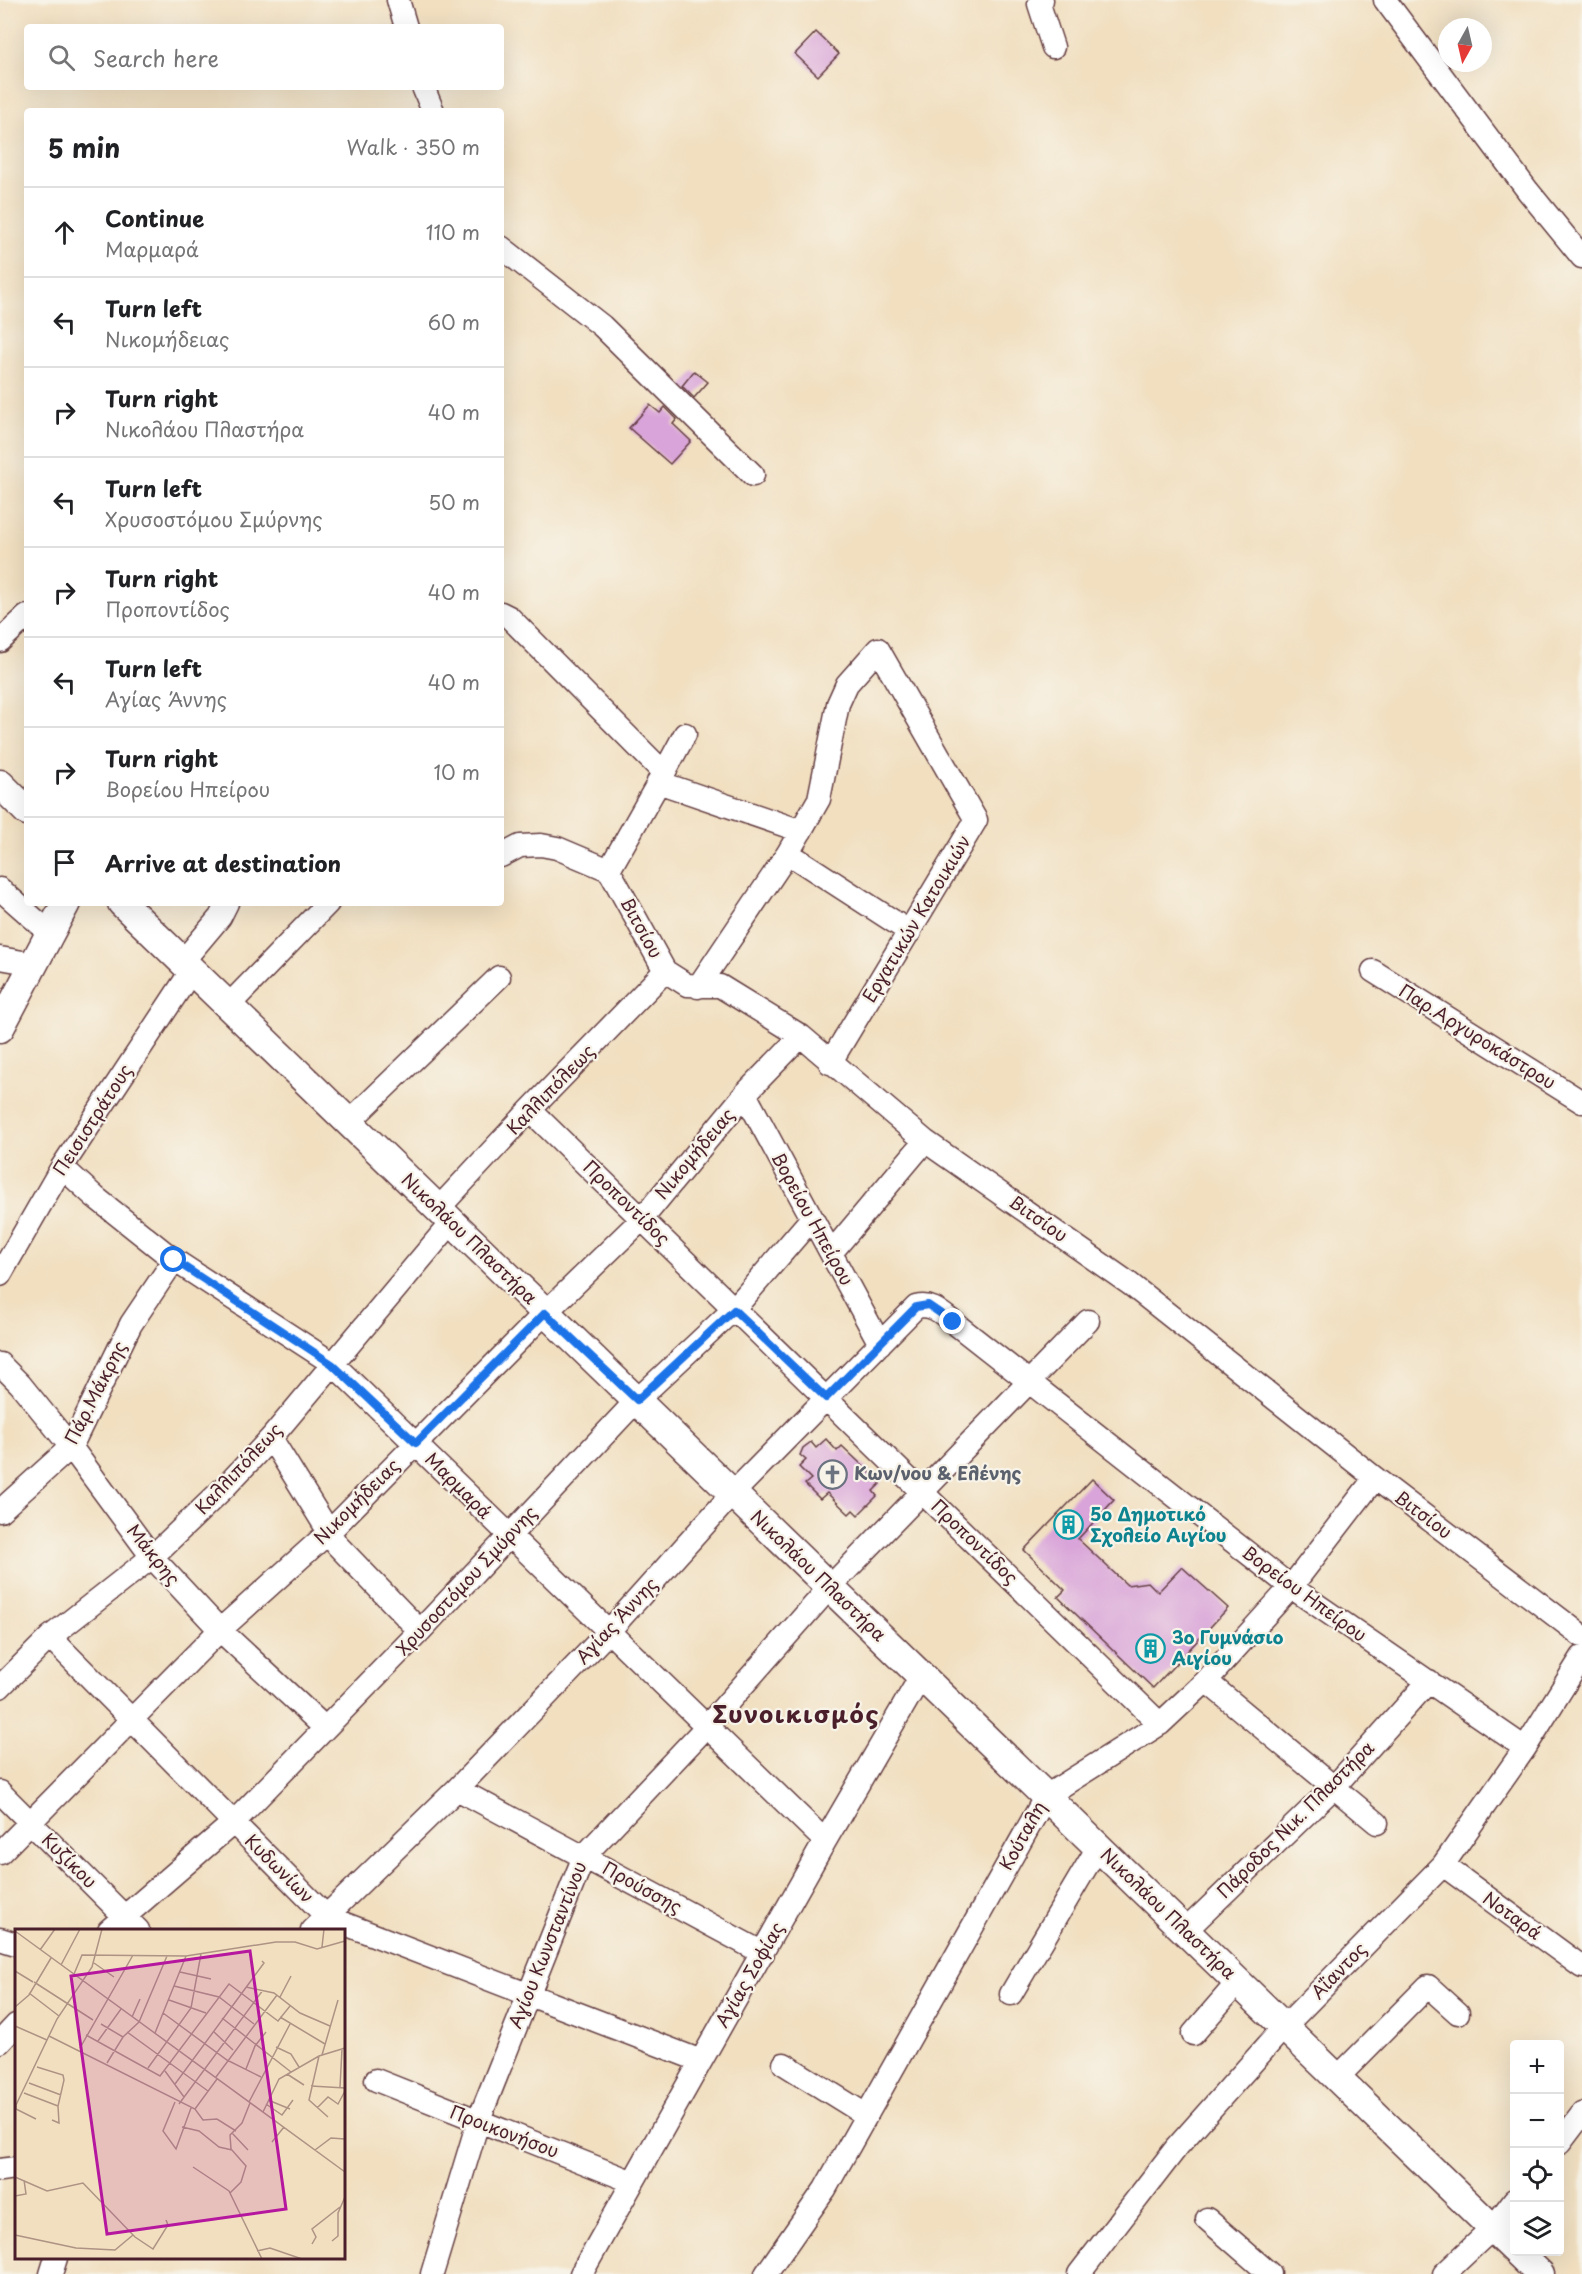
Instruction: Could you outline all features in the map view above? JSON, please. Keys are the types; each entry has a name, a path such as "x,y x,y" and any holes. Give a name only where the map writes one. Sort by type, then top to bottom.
{"main road":[{"path":"0,1028 64,906"},
{"name":"Νικολάου Πλαστήρα","path":"125,906 1510,2244"},
{"name":"Νικολάου Πλαστήρα","path":"1522,2256 1540,2274"}],"street":[{"path":"398,0 405,24"},
{"path":"1042,0 1039,4 1053,47"},
{"path":"1385,0 1528,191 1582,257"},
{"path":"424,90 432,108"},
{"path":"504,249 602,326 753,475"},
{"path":"504,614 509,617 661,777 801,831 698,987"},
{"path":"0,641 24,619"},
{"name":"Εργατικών Κατοικιών","path":"801,831 819,799 838,704 847,684 878,650 976,820 830,1063"},
{"path":"504,854 520,846 541,845 557,848 609,870 685,734"},
{"path":"788,853 909,932"},
{"name":"Βιτσίου","path":"609,870 665,971 687,986 720,986 801,1036 830,1063 925,1141 1130,1284 1375,1478 1582,1636"},
{"path":"0,889 50,933"},
{"name":"Πεισιστράτους","path":"0,1275 62,1167 220,917 225,906"},
{"path":"229,1005 325,906"},
{"path":"0,958 34,964"},
{"name":"Καλλιπόλεως","path":"0,1687 50,1637 152,1557 226,1486 271,1438 332,1364 445,1216 530,1110 665,971"},
{"name":"Παρ.Αργυροκάστρου","path":"1373,971 1582,1102"},
{"path":"349,1122 499,977"},
{"name":"Νικομήδειας","path":"0,1853 220,1630 329,1532 545,1313 642,1219 745,1094 801,1036"},
{"name":"Βορείου Ηπείρου","path":"745,1094 880,1344"},
{"name":"Προποντίδος","path":"530,1110 1160,1724"},
{"path":"831,1253 925,1141"},
{"name":"Μαρμαρά","path":"62,1167 174,1260 332,1364 825,1841"},
{"name":"Χρυσοστόμου Σμύρνης","path":"123,1926 233,1823 420,1631 637,1400 734,1310 812,1218"},
{"name":"Πάρ.Μάκρης","path":"0,1511 71,1447 131,1324 174,1260"},
{"name":"Βορείου Ηπείρου","path":"916,1307 928,1305 936,1309 1291,1587 1525,1748"},
{"name":"Αγίας Άννης","path":"320,1924 457,1789 609,1631 733,1493 916,1307"},
{"name":"Αγίου Κωνσταντίνου","path":"432,2274 478,2122 584,1856 707,1726 830,1587 1088,1321"},
{"name":"Μάκρης","path":"0,1364 20,1384 71,1447 152,1557 220,1630 325,1728"},
{"path":"271,1438 329,1532 348,1558 420,1631"},
{"name":"Κούταλη","path":"766,2274 825,2189 1046,1796 1160,1724 1206,1681 1291,1587 1375,1478"},
{"name":"Κυδωνίων","path":"50,1637 233,1823 320,1924 335,1929"},
{"name":"Αΐαντος","path":"1079,2274 1177,2147 1284,2027 1443,1865 1525,1748 1582,1657"},
{"name":"Αγίας Σοφίας","path":"581,2274 825,1841 921,1676"},
{"path":"1206,1681 1377,1823"},
{"name":"Πάροδος Νικ. Πλαστήρα","path":"1185,1931 1334,1788 1428,1681"},
{"name":"Προύσσης","path":"457,1789 763,1953"},
{"name":"Κυζίκου","path":"0,1792 30,1822 123,1926"},
{"path":"1011,1994 1098,1847"},
{"name":"Νοταρά","path":"1443,1865 1582,1967"},
{"name":"Κυδωνίων","path":"345,1933 527,1995 701,2061"},
{"path":"0,1939 15,1944"},
{"path":"1193,2034 1238,1982"},
{"path":"1337,2078 1428,1986 1458,2013"},
{"path":"0,2042 15,2026"},
{"path":"784,2064 866,2115"},
{"name":"Προικονήσου","path":"376,2080 633,2182"},
{"path":"1564,2138 1582,2114"},
{"path":"0,2170 15,2168"},
{"path":"1444,2274 1492,2228 1513,2202"},
{"path":"1207,2218 1270,2274"},
{"path":"51,2274 56,2259"}],"building":[{"path":"816,32 839,54 818,76 795,54"},
{"path":"694,371 708,382 694,398 682,386"},
{"path":"650,405 660,413 665,407 677,419 673,424 691,441 670,464 629,428"},
{"name":"Κων/νου & Ελένης","path":"826,1439 837,1451 842,1446 881,1483 873,1491 877,1496 858,1515 853,1510 849,1514 827,1493 820,1499 805,1484 811,1479 799,1467 806,1460 800,1455 803,1448 811,1442 816,1448"},
{"name":"3ο Γυμνάσιο Αιγίου","path":"1092,1479 1114,1500 1078,1539 1127,1585 1148,1582 1158,1592 1182,1567 1228,1608 1153,1688 1058,1597 1065,1590 1024,1550"}],"place":[{"name":"Κων/νου & Ελένης","path":"833,1474"},
{"name":"5ο Δημοτικό Σχολείο Αιγίου","path":"1069,1525"},
{"name":"3ο Γυμνάσιο Αιγίου","path":"1151,1648"}],"district":[{"name":"Συνοικισμός","path":"796,1715"}],"route":[{"path":"174,1260 332,1364 416,1443 545,1313 637,1400 734,1310 826,1398 916,1307 928,1305 953,1322"}]}
